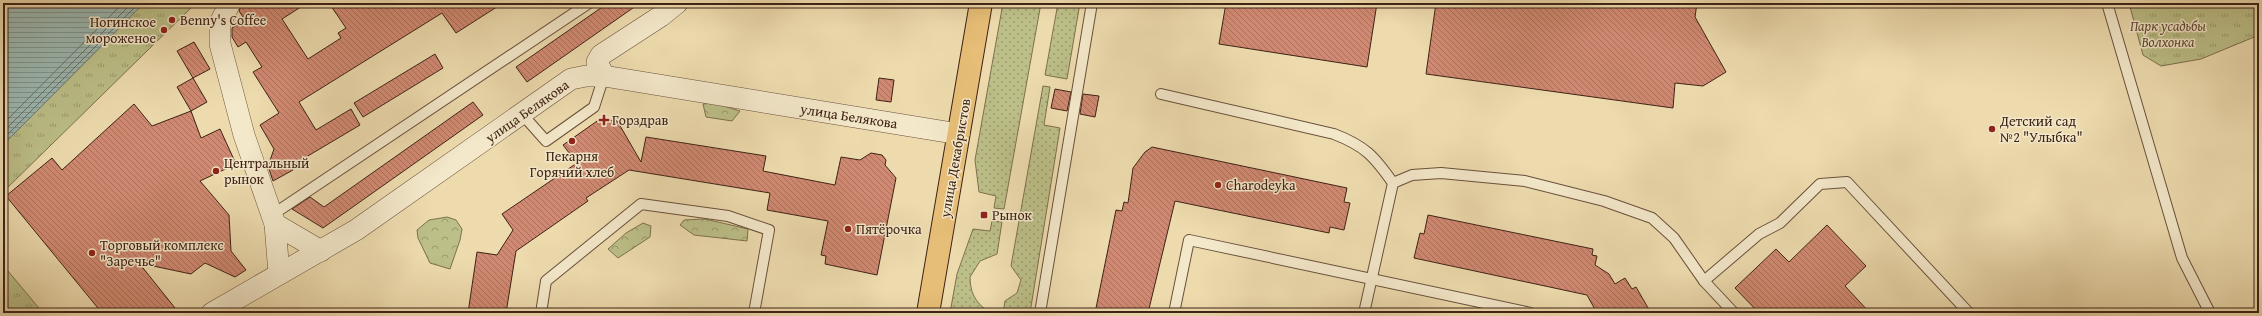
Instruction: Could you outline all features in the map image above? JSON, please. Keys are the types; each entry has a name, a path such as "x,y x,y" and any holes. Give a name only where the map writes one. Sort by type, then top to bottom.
{"main road":[{"name":"улица Декабристов","path":"928,313 981,3"}],"street":[{"path":"230,3 220,23 220,44 244,135 273,219 280,274"},
{"path":"604,76 597,62 601,55 661,16 677,3"},
{"name":"улица Белякова","path":"212,313 356,230 407,196 571,79 586,76 604,76 959,134"},
{"path":"273,219 321,250"}],"lane":[{"path":"273,219 589,3"},
{"path":"1040,313 1092,3"},
{"path":"2107,3 2182,258 2210,313"},
{"path":"522,114 546,141 594,107 604,76"},
{"path":"1161,94 1334,134 1355,142 1369,152 1393,183"},
{"path":"1393,183 1412,175 1441,172 1525,181 1604,201 1652,218 1674,238 1704,281 1734,313"},
{"path":"1704,281 1759,234 1780,223 1820,184 1847,182 1969,313"},
{"path":"1364,313 1370,278 1393,183"},
{"path":"541,313 546,281 641,204 728,216 769,230 754,313"},
{"path":"1174,313 1189,240 1531,313"}],"green space":[{"path":"144,3 196,3 3,192 3,145"},
{"path":"1003,3 1041,3 1004,209 994,208 996,196 979,192 975,160"},
{"path":"1058,3 1080,3 1067,79 1045,75"},
{"name":"Парк усадьбы Волхонка","path":"2129,3 2259,3 2259,35 2201,59 2161,66 2143,55"},
{"path":"1043,86 1050,87 1044,125 1060,128 1030,313 1003,313 1005,301 1017,293 1021,280 1011,266"},
{"path":"714,103 740,111 732,121 706,117 703,104"},
{"path":"447,217 456,220 462,229 460,240 450,269 430,263 418,238 417,230 429,220"},
{"path":"705,219 748,229 747,241 694,235 680,225 684,220"},
{"path":"992,221 1002,222 997,254 980,261 970,277 972,292 979,304 987,310 987,313 950,313 957,274 973,229 990,231"},
{"path":"643,223 651,226 650,237 618,258 608,249 626,233"},
{"path":"3,265 43,313 3,313"}],"water":[{"path":"3,3 144,3 3,145"}],"building":[{"path":"242,3 307,3 282,19 308,59 341,38 338,33 346,28 329,3 503,3 456,33 442,13 299,102 316,130 351,109 360,125 291,166 293,170 273,181 268,166 274,149 260,125 279,113 253,72 262,67 246,42 238,47 232,37 232,28 245,20 239,11"},
{"path":"608,3 640,3 527,82 516,67"},
{"path":"1226,3 1377,3 1367,67 1219,44"},
{"path":"1436,3 1697,3 1695,17 1726,72 1703,86 1675,83 1673,108 1426,74"},
{"path":"194,42 210,69 193,78 177,51"},
{"path":"435,54 443,68 363,117 354,103"},
{"path":"193,78 207,102 191,111 177,87"},
{"path":"879,78 894,80 891,102 876,100"},
{"path":"1055,89 1071,92 1067,111 1051,108"},
{"path":"1083,94 1099,96 1095,117 1080,114"},
{"path":"473,102 483,115 323,228 292,209 310,197 324,207"},
{"path":"134,104 152,126 191,111 201,138 220,129 236,164 200,181 229,215 231,251 246,270 235,277 205,263 191,274 139,263 179,313 102,313 6,196 52,158 62,170"},
{"path":"600,119 617,121 641,162 646,137 766,156 763,171 835,185 841,157 860,160 871,153 882,155 886,160 885,165 896,178 877,275 825,264 826,256 821,255 828,221 767,210 770,193 629,170 586,198 588,201 516,251 506,313 468,313 477,252 497,255 513,230 502,214 577,163 563,145"},
{"path":"1152,147 1347,188 1344,202 1350,203 1344,230 1330,227 1329,233 1175,201 1148,313 1095,313 1116,210 1122,211 1124,202 1128,203 1133,168 1145,152"},
{"path":"1428,215 1593,249 1592,255 1597,256 1595,265 1609,274 1615,284 1625,278 1632,289 1636,287 1651,313 1597,313 1587,295 1414,258 1420,233 1424,234"},
{"path":"1827,225 1866,266 1845,286 1870,313 1759,313 1735,288 1776,249 1789,262"}],"place":[{"name":"Benny's Coffee","path":"172,20"},
{"name":"Ногинское мороженое","path":"164,30"},
{"name":"Горздрав","path":"604,120"},
{"name":"Детский сад №2 \"Улыбка\"","path":"1992,129"},
{"name":"Пекарня Горячий хлеб","path":"572,141"},
{"name":"Центральный рынок","path":"216,171"},
{"name":"Charodeyka","path":"1218,185"},
{"name":"Рынок","path":"984,215"},
{"name":"Пятёрочка","path":"848,229"},
{"name":"Торговый комплекс \"Заречье\"","path":"92,253"}]}
